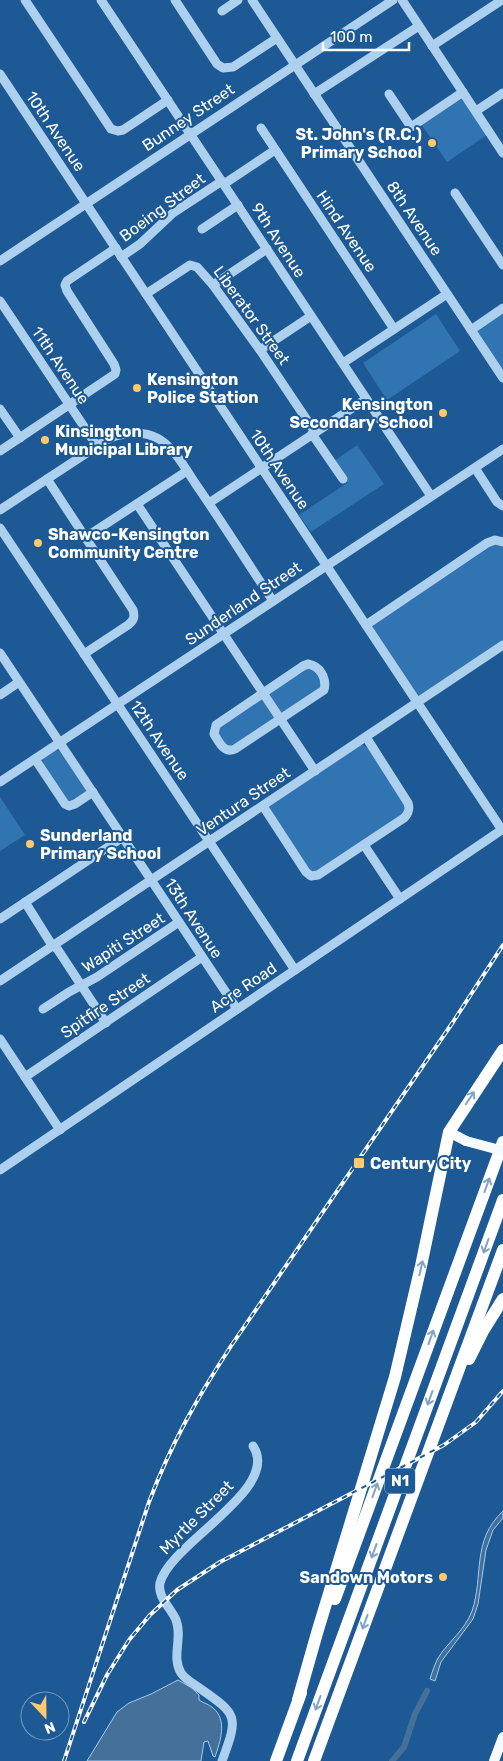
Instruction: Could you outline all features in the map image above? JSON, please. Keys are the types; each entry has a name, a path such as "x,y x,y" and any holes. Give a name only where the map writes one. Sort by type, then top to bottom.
{"highway":[{"path":"298,1700 394,1377 421,1266 449,1136 503,1050"},
{"name":"N1","path":"276,1761 503,1142"},
{"name":"N1","path":"297,1761 503,1200"},
{"path":"315,1761 503,1250"},
{"path":"439,1422 449,1408 482,1332 503,1299"}],"main road":[{"path":"449,1136 503,1151"},
{"path":"494,1761 503,1737"}],"street":[{"path":"25,0 111,129 123,130 168,100"},
{"name":"9th Avenue","path":"102,0 431,496"},
{"path":"175,0 217,64 223,68 233,67 277,38"},
{"path":"222,10 238,0"},
{"name":"8th Avenue","path":"252,0 503,378"},
{"name":"Bunney Street","path":"0,261 393,0"},
{"path":"402,0 503,153"},
{"path":"432,46 502,0"},
{"path":"314,94 419,26"},
{"name":"10th Avenue","path":"0,74 503,830"},
{"path":"389,94 411,127 463,92"},
{"path":"476,111 503,93"},
{"name":"Hind Avenue","path":"261,128 394,329"},
{"path":"223,182 275,150"},
{"name":"Boeing Street","path":"121,257 140,244 173,213 223,182"},
{"path":"455,193 503,265"},
{"path":"202,229 238,205"},
{"path":"0,451 111,378 116,370 67,291 65,282 116,248"},
{"path":"213,285 267,249"},
{"name":"Liberator Street","path":"146,294 190,265 197,267 213,285 260,350 343,480"},
{"path":"343,363 447,294"},
{"name":"11th Avenue","path":"0,300 97,446"},
{"path":"471,330 503,308"},
{"path":"260,350 311,316"},
{"path":"209,503 366,399"},
{"path":"0,409 20,438"},
{"path":"0,510 97,446 116,436 135,432 145,434 169,446 273,601"},
{"name":"Sunderland Street","path":"0,782 503,449"},
{"path":"475,468 498,502 503,506"},
{"path":"86,538 187,471"},
{"path":"47,479 134,614 134,619 128,625 84,654"},
{"path":"137,504 315,771"},
{"name":"12th Avenue","path":"0,528 295,970"},
{"path":"366,625 487,543 495,540 503,542"},
{"name":"Ventura Street","path":"0,981 503,645"},
{"name":"13th Avenue","path":"0,653 237,1009"},
{"path":"305,665 313,665 321,672 326,683 324,690 231,751 226,750 214,732 216,725 263,693 305,665"},
{"path":"0,695 20,682"},
{"path":"263,806 306,872 311,876 318,875 364,845 404,818 409,808 408,803 366,737"},
{"path":"35,759 65,804 69,806 75,804 93,792"},
{"name":"Acre Road","path":"0,1170 503,830"},
{"path":"0,919 123,837"},
{"path":"364,845 400,900"},
{"path":"25,902 50,942 106,1022"},
{"name":"Wapiti Street","path":"43,1010 180,922"},
{"name":"Spitfire Street","path":"25,1077 202,957"},
{"path":"0,1039 60,1130"},
{"name":"Myrtle Street","path":"222,1761 234,1726 230,1713 222,1704 182,1675 176,1660 178,1626 159,1588 169,1566 246,1489 258,1466 259,1457 253,1446"}],"shaded area":[{"path":"463,92 490,133 447,162 419,121"},
{"path":"503,311 503,371 477,332 478,329"},
{"path":"436,314 460,351 387,400 363,363"},
{"path":"357,445 384,484 311,532 299,515 347,483 333,462"},
{"path":"492,544 503,545 503,642 424,695 419,696 414,693 373,632 373,626"},
{"path":"303,666 318,668 324,690 226,750 215,727"},
{"path":"361,744 368,748 406,805 406,813 318,872 311,872 269,807"},
{"path":"56,750 63,752 88,791 69,803 42,765 43,758"},
{"path":"0,797 25,835 0,851"},
{"path":"503,1511 503,1518 493,1530 486,1550 478,1604 473,1619 441,1662 435,1681 430,1679 438,1658 469,1618 475,1598 482,1547 486,1534 493,1522"},
{"path":"178,1680 192,1688 199,1695 199,1700 210,1705 218,1713 222,1731 215,1757 208,1741 204,1742 201,1761 87,1761 117,1712 129,1703"}],"waterway":[{"path":"392,1761 404,1747 415,1714 427,1691"}],"railway":[{"path":"64,1761 149,1502 166,1460 186,1422 231,1346 453,1022 503,945"},
{"path":"84,1722 107,1675 129,1640 150,1615 177,1590 220,1562 444,1445 476,1422 503,1391"}],"place":[{"name":"St. John's (R.C.) Primary School","path":"432,143"},
{"name":"Kensington Police Station","path":"137,388"},
{"name":"Kensington Secondary School","path":"443,413"},
{"name":"Kinsington Municipal Library","path":"45,440"},
{"name":"Shawco-Kensington Community Centre","path":"38,543"},
{"name":"Sunderland Primary School","path":"30,844"},
{"name":"Century City","path":"359,1163"},
{"name":"Sandown Motors","path":"443,1577"}]}
